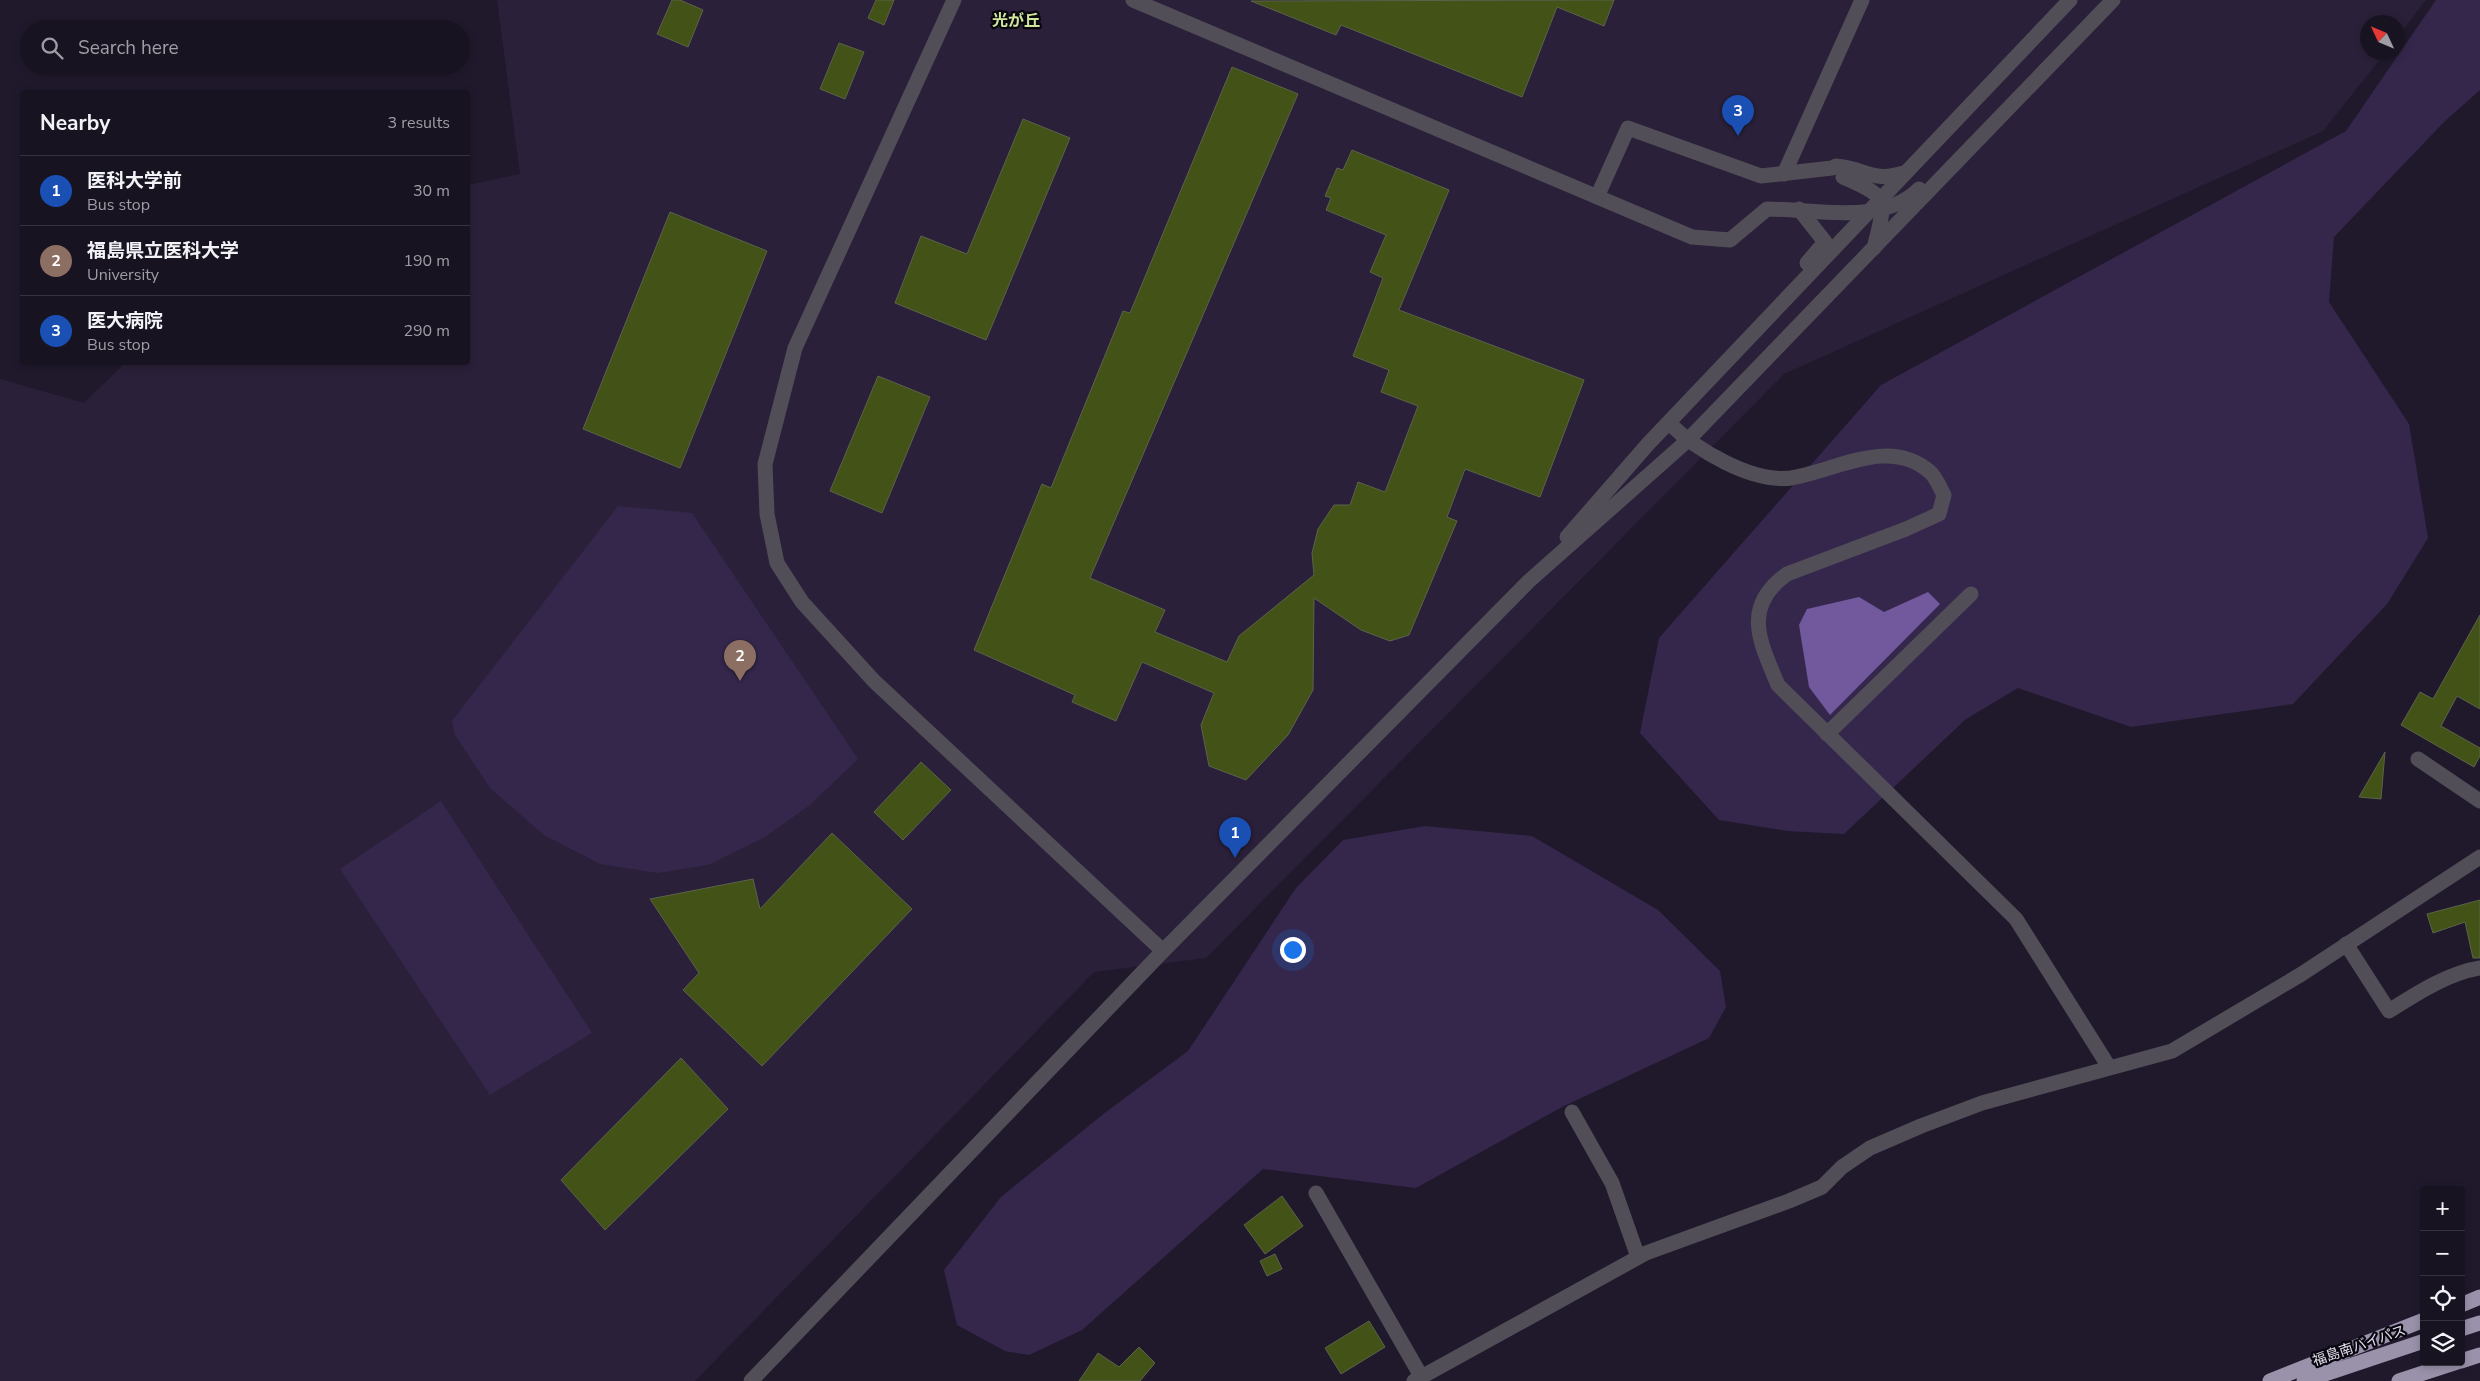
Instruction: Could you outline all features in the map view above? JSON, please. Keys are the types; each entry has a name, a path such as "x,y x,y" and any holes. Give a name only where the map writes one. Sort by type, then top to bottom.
{"highway":[{"path":"2465,1303 2480,1297"},
{"path":"2270,1381 2421,1321"},
{"path":"2465,1328 2480,1322"},
{"name":"福島南バイパス","path":"2304,1381 2420,1342"},
{"path":"2465,1360 2480,1355"},
{"path":"2399,1381 2445,1366"}],"street":[{"path":"954,0 795,348 766,464 767,514 777,563 802,602 874,681 1163,951"},
{"path":"1133,0 1692,237 1730,240 1767,210 1876,208 1908,199 1982,126 1994,123"},
{"path":"1784,174 1862,0"},
{"path":"751,1381 1163,951 1529,581 1648,444 1876,208 1904,173 2070,0"},
{"path":"1529,581 1687,441 2113,0"},
{"path":"1597,197 1628,128 1762,176 1839,166 1870,176 1884,178 1904,173"},
{"path":"1832,168 1837,175 1871,189 1876,208 1873,250"},
{"path":"1764,324 1767,308 1825,242 1799,209"},
{"path":"1669,423 1687,441 1719,459 1760,476 1790,478 1874,455 1909,460 1931,473 1944,495 1938,514 1906,529 1787,574 1772,585 1761,601 1757,625 1763,649 1778,685 2016,919 2109,1067"},
{"path":"1827,734 1971,594"},
{"path":"2418,759 2480,801"},
{"path":"1316,1193 1418,1379 1638,1257 1789,1202 1822,1187 1842,1168 1870,1148 1982,1103 2172,1051 2300,975 2480,857"},
{"path":"2346,944 2388,1010 2419,992 2469,969 2480,968"},
{"path":"1572,1112 1612,1183 1638,1257"}],"shaded area":[{"path":"497,0 2426,0 2405,27 2405,15 2360,15 2360,60 2379,60 2323,131 1784,374 1206,958 1094,972 695,1381 0,1381 0,379 84,403 123,365 470,365 470,185 520,174"},
{"path":"2436,0 2480,0 2480,90 2444,122 2334,237 2329,302 2409,424 2428,538 2387,604 2293,704 2131,727 2018,688 1966,719 1844,834 1788,831 1719,820 1640,733 1659,638 1881,385 2346,131 2395,60 2405,60 2405,45"},
{"path":"618,506 692,513 858,759 810,805 765,837 708,865 658,873 600,864 544,835 490,788 455,735 452,721"},
{"path":"1928,592 1940,604 1830,715 1809,687 1799,625 1807,609 1859,597 1884,612"},
{"path":"441,801 592,1033 490,1095 340,869"},
{"path":"1425,826 1532,836 1658,910 1720,971 1726,1007 1709,1038 1562,1107 1416,1188 1263,1169 1082,1330 1029,1355 1005,1351 957,1325 944,1270 1001,1197 1106,1112 1188,1051 1296,888 1343,840"}],"building":[{"path":"672,0 680,0 703,10 688,47 657,34"},
{"path":"876,0 894,0 884,25 868,18"},
{"path":"1614,0 1604,26 1557,7 1522,97 1341,25 1336,35 1251,1"},
{"path":"839,43 864,52 845,99 820,89"},
{"path":"1232,67 1298,94 1090,578 1165,610 1155,632 1227,662 1239,636 1314,575 1312,553 1318,529 1334,505 1350,505 1358,482 1385,492 1418,406 1381,392 1389,370 1353,356 1383,278 1370,272 1386,235 1326,210 1331,198 1325,196 1337,168 1343,170 1352,150 1449,190 1399,310 1584,380 1540,497 1465,469 1447,517 1457,521 1409,635 1390,641 1361,630 1314,598 1313,690 1288,735 1246,780 1209,766 1201,725 1214,693 1142,662 1116,721 1072,702 1075,695 974,650 1042,484 1051,488 1123,311 1130,313"},
{"path":"1023,119 1070,138 986,340 895,303 921,236 967,254"},
{"path":"670,212 767,251 680,468 583,429"},
{"path":"878,376 930,397 882,513 830,491"},
{"path":"2480,615 2480,709 2457,696 2441,726 2480,748 2480,756 2474,767 2401,725 2420,692 2433,699"},
{"path":"2385,752 2381,799 2359,797"},
{"path":"921,762 951,790 903,840 874,812"},
{"path":"832,833 912,909 762,1066 683,990 699,973 650,899 753,879 760,909"},
{"path":"2480,900 2480,958 2473,958 2465,922 2433,933 2427,914"},
{"path":"681,1058 728,1109 605,1230 561,1180"},
{"path":"1282,1196 1303,1226 1265,1254 1244,1225"},
{"path":"1275,1254 1282,1269 1267,1276 1260,1261"},
{"path":"1369,1321 1385,1347 1341,1374 1325,1348"},
{"path":"1139,1347 1155,1363 1140,1381 1079,1381 1098,1353 1119,1367"}],"place":[{"name":"医大病院","path":"1738,136"},
{"name":"福島県立医科大学","path":"740,681"},
{"name":"医科大学前","path":"1235,858"}],"district":[{"name":"光が丘","path":"1016,20"}]}
